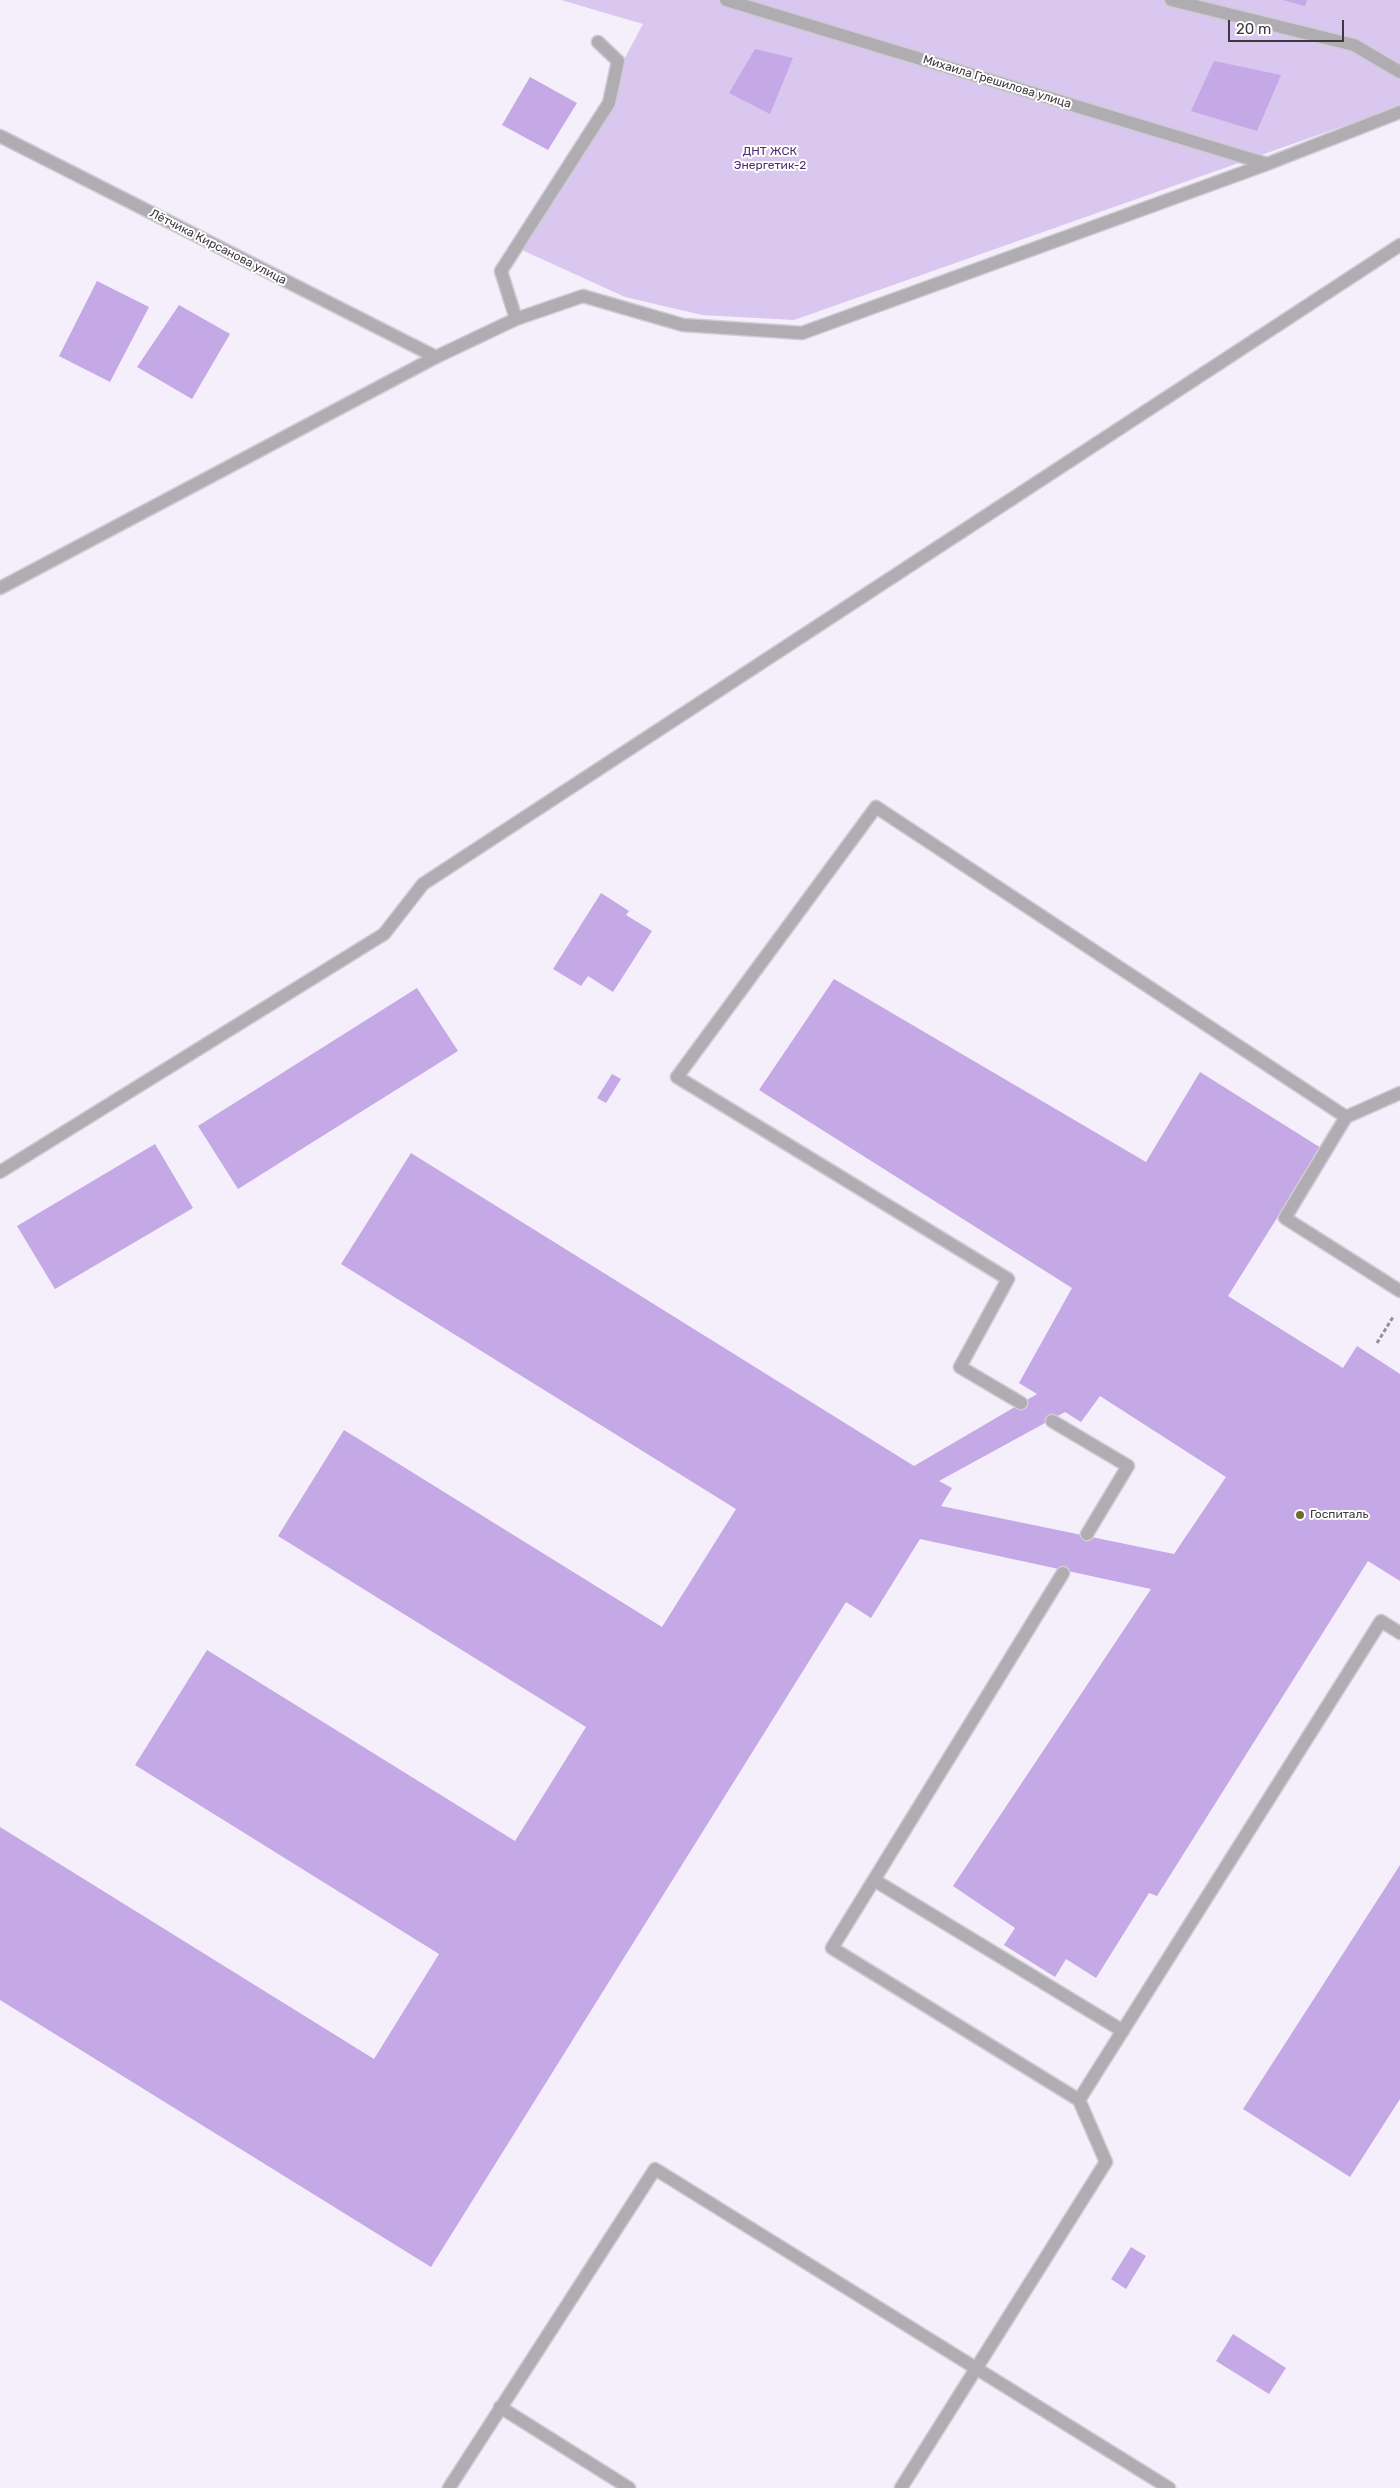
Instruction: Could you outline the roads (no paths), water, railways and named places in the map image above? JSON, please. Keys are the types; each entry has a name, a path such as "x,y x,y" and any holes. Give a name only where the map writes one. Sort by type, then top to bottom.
{"street":[{"name":"Михаила Грешилова улица","path":"726,0 1267,164"},
{"path":"1171,0 1354,45 1400,72"},
{"path":"516,319 501,271 609,103 618,61 598,42"},
{"path":"0,588 436,357 516,319 583,296 684,325 802,333 1267,164 1400,112"},
{"name":"Лётчика Кирсанова улица","path":"0,136 436,357"},
{"path":"0,1172 384,934 423,884 1400,245"},
{"path":"1021,1403 960,1367 1008,1279 677,1076 876,808 1346,1117"},
{"path":"1400,1093 1346,1117 1285,1218 1400,1291"},
{"path":"1052,1421 1128,1466 1087,1534"},
{"path":"901,2488 1106,2162 1079,2100 832,1948 1063,1573"},
{"path":"1079,2100 1381,1621 1400,1633"},
{"path":"874,1880 1122,2031"},
{"path":"449,2488 655,2169 1169,2488"},
{"path":"500,2407 629,2488"}],"place":[{"name":"Госпиталь","path":"1300,1515"}],"park label":[{"name":"ДНТ ЖСК Энергетик-2","path":"770,159"}]}
